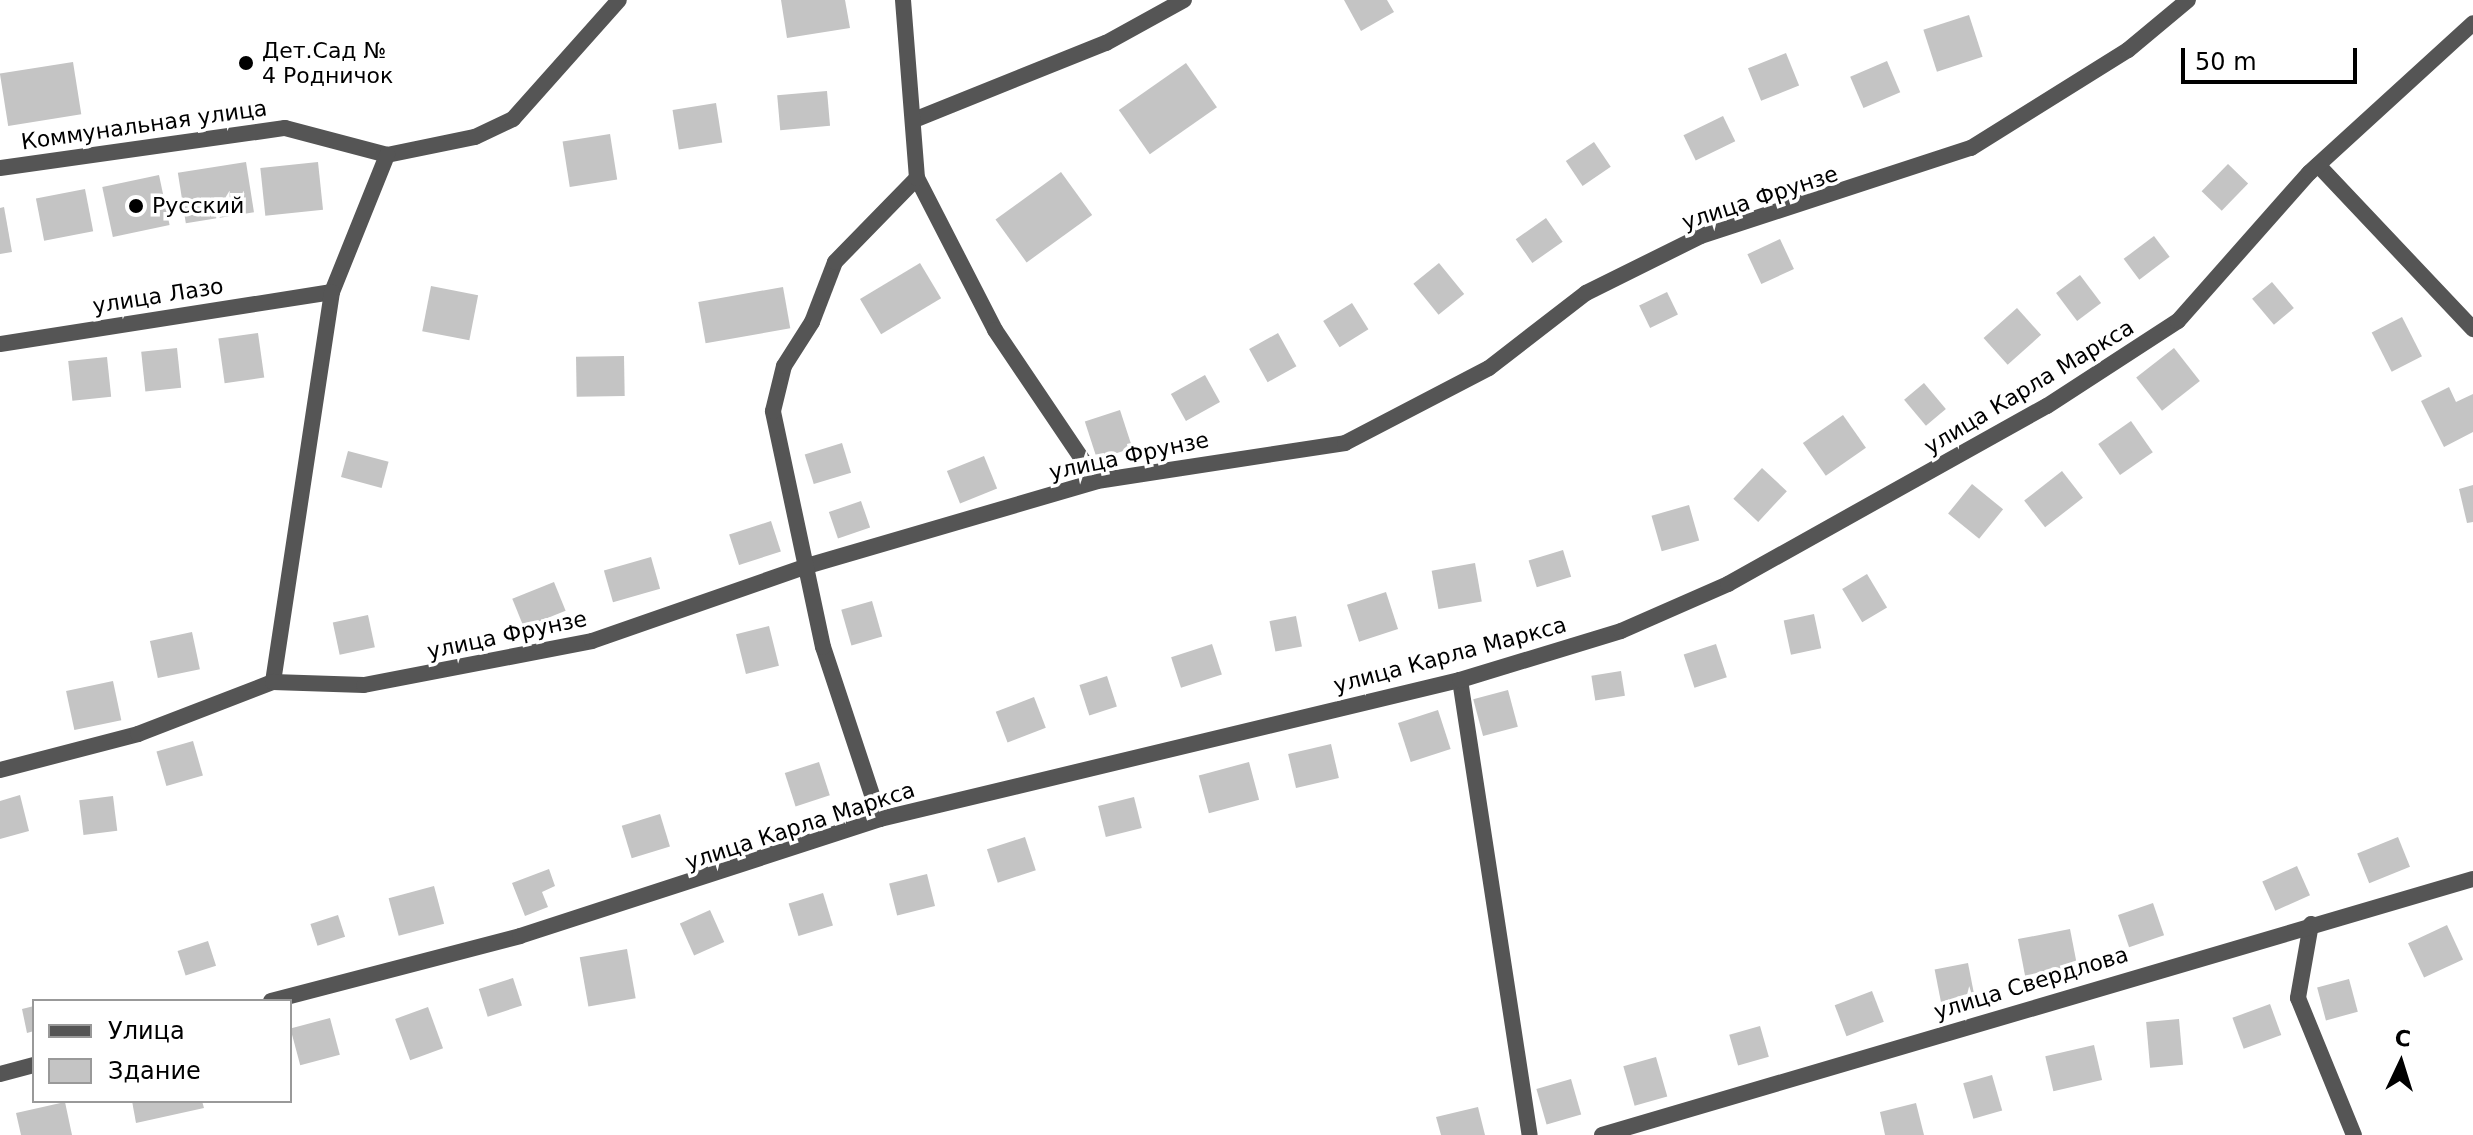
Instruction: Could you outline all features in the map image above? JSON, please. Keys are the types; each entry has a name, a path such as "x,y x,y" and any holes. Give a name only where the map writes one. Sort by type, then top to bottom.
{"street":[{"path":"273,682 328,292 387,155 475,137 513,119 619,0"},
{"path":"903,0 917,178 995,330 1097,481"},
{"path":"914,120 1106,43 1184,0"},
{"name":"улица Фрунзе","path":"0,770 138,734 273,682 364,685 485,665 592,641 807,566 1097,481 1345,443 1489,368 1586,293 1701,236 1971,148 2128,50 2188,0"},
{"name":"улица Карла Маркса","path":"279,999 520,936 880,819 1460,680 1621,631 1728,584 2047,406 2178,321 2318,165 2473,23"},
{"name":"Коммунальная улица","path":"0,168 285,128 387,155"},
{"path":"2318,165 2473,329"},
{"path":"880,819 823,647 773,411 784,366 812,322 835,262 917,178"},
{"name":"улица Лазо","path":"0,344 328,292"},
{"path":"1460,680 1530,1135"},
{"name":"улица Свердлова","path":"1602,1135 2311,924 2473,879"},
{"path":"2311,924 2298,998 2354,1135"},
{"path":"0,1074 32,1066"}],"building":[{"path":"781,0 845,0 850,28 787,38"},
{"path":"1344,0 1387,0 1394,12 1361,31"},
{"path":"1969,15 1983,57 1937,72 1923,30"},
{"path":"1786,53 1799,85 1761,101 1748,68"},
{"path":"1887,61 1900,92 1863,108 1850,77"},
{"path":"73,62 81,114 8,126 0,74"},
{"path":"1186,63 1217,107 1150,154 1119,110"},
{"path":"827,91 830,126 780,130 777,95"},
{"path":"716,103 722,143 679,149 673,110"},
{"path":"1723,116 1735,141 1696,160 1683,135"},
{"path":"610,134 617,179 570,187 563,142"},
{"path":"1594,142 1611,167 1583,186 1566,161"},
{"path":"246,162 254,212 186,223 178,173"},
{"path":"318,162 323,210 265,216 260,168"},
{"path":"2228,164 2248,183 2222,211 2202,191"},
{"path":"1061,172 1092,215 1027,262 995,220"},
{"name":"Русский","path":"159,175 170,225 113,237 102,187"},
{"path":"85,189 93,231 44,241 36,199"},
{"path":"4,207 12,252 0,254 0,208"},
{"path":"1546,218 1563,242 1532,263 1516,239"},
{"path":"2154,236 2170,257 2139,280 2124,259"},
{"path":"1780,239 1794,269 1761,284 1747,254"},
{"path":"920,263 941,298 881,334 860,299"},
{"path":"1439,263 1464,294 1439,315 1413,284"},
{"path":"2080,275 2101,303 2077,321 2056,293"},
{"path":"2272,282 2294,308 2274,325 2252,299"},
{"path":"431,286 478,295 469,340 422,331"},
{"path":"783,287 790,328 706,343 698,302"},
{"path":"1667,292 1678,314 1650,328 1639,306"},
{"path":"1352,303 1368,329 1340,347 1323,321"},
{"path":"2017,308 2041,335 2008,365 1984,338"},
{"path":"2402,317 2422,356 2392,372 2372,332"},
{"path":"258,333 264,378 225,383 218,339"},
{"path":"1278,333 1296,366 1268,382 1249,349"},
{"path":"177,348 181,388 145,392 141,352"},
{"path":"2174,348 2200,381 2162,411 2136,378"},
{"path":"624,356 625,396 577,397 576,357"},
{"path":"107,357 111,397 72,401 68,361"},
{"path":"1205,375 1220,402 1186,421 1171,394"},
{"path":"1924,383 1946,409 1926,426 1904,400"},
{"path":"2449,387 2456,402 2473,394 2473,432 2444,447 2421,401"},
{"path":"1120,410 1132,448 1097,459 1085,421"},
{"path":"1843,415 1866,448 1826,476 1803,443"},
{"path":"2131,421 2153,452 2120,475 2098,444"},
{"path":"842,443 851,473 814,484 805,454"},
{"path":"348,451 389,462 382,488 341,477"},
{"path":"984,456 997,488 960,503 947,471"},
{"path":"1762,468 1787,491 1758,522 1733,499"},
{"path":"2062,471 2083,498 2045,527 2024,501"},
{"path":"1972,484 2003,509 1979,539 1948,514"},
{"path":"2473,485 2473,522 2467,523 2459,489"},
{"path":"861,501 870,527 838,539 829,512"},
{"path":"1689,505 1699,541 1662,551 1652,516"},
{"path":"771,521 781,551 739,565 729,535"},
{"path":"1563,550 1571,577 1537,587 1529,561"},
{"path":"651,557 660,589 613,602 604,571"},
{"path":"1475,563 1482,601 1438,609 1432,571"},
{"path":"1867,574 1887,607 1862,622 1842,589"},
{"path":"554,582 566,611 524,628 512,599"},
{"path":"1386,592 1398,629 1359,642 1347,605"},
{"path":"872,601 882,637 851,645 841,610"},
{"path":"1814,614 1821,648 1791,655 1784,620"},
{"path":"368,615 375,647 340,655 333,622"},
{"path":"1296,616 1302,646 1275,652 1269,621"},
{"path":"769,626 779,666 746,674 736,634"},
{"path":"192,632 200,669 158,678 150,641"},
{"path":"1212,644 1222,674 1181,688 1171,657"},
{"path":"1716,644 1727,677 1694,688 1684,655"},
{"path":"1621,671 1625,696 1595,700 1591,676"},
{"path":"1107,676 1117,706 1089,715 1079,685"},
{"path":"113,681 121,720 74,730 66,691"},
{"path":"1508,690 1518,727 1483,736 1473,699"},
{"path":"1034,697 1046,728 1008,743 996,712"},
{"path":"1438,710 1451,749 1411,762 1398,723"},
{"path":"193,741 203,776 166,786 156,751"},
{"path":"1331,744 1339,778 1296,788 1288,754"},
{"path":"819,762 830,795 796,806 785,773"},
{"path":"1249,762 1259,800 1209,813 1199,775"},
{"path":"20,795 29,831 0,839 0,801"},
{"path":"113,796 117,831 84,835 79,800"},
{"path":"1134,797 1142,828 1106,837 1098,806"},
{"path":"660,814 670,847 632,858 622,826"},
{"path":"1025,837 1036,870 998,883 987,849"},
{"path":"2398,837 2410,867 2369,883 2357,853"},
{"path":"2297,866 2310,895 2275,911 2262,881"},
{"path":"549,869 555,886 542,892 548,907 525,916 512,883"},
{"path":"927,874 935,906 897,915 889,883"},
{"path":"434,886 444,924 399,936 389,898"},
{"path":"823,893 833,926 799,936 789,904"},
{"path":"2153,903 2164,935 2129,947 2118,915"},
{"path":"710,910 724,942 694,955 680,923"},
{"path":"338,915 345,937 318,946 310,924"},
{"path":"2447,925 2463,959 2424,978 2408,943"},
{"path":"2070,929 2077,965 2025,975 2018,939"},
{"path":"208,941 216,966 186,976 178,951"},
{"path":"627,949 636,998 588,1007 580,957"},
{"path":"1968,963 1975,999 1942,1006 1935,969"},
{"path":"513,978 522,1006 488,1017 479,989"},
{"path":"2349,979 2358,1012 2326,1020 2317,988"},
{"path":"1872,991 1884,1022 1846,1036 1835,1005"},
{"path":"2270,1004 2281,1035 2244,1049 2232,1018"},
{"path":"32,1006 32,1032 27,1033 22,1009"},
{"path":"428,1007 443,1048 410,1060 395,1019"},
{"path":"330,1018 340,1055 300,1065 292,1028"},
{"path":"2179,1019 2183,1065 2150,1068 2146,1022"},
{"path":"1760,1026 1769,1057 1738,1066 1729,1035"},
{"path":"2094,1045 2102,1080 2053,1091 2045,1056"},
{"path":"1656,1057 1667,1096 1635,1106 1623,1066"},
{"path":"1992,1075 2002,1111 1973,1119 1963,1083"},
{"path":"1571,1079 1581,1115 1547,1124 1536,1089"},
{"path":"65,1103 72,1135 21,1135 16,1113"},
{"path":"132,1103 203,1103 204,1108 136,1123"},
{"path":"1916,1103 1924,1135 1885,1135 1880,1112"},
{"path":"1478,1107 1485,1135 1441,1135 1436,1117"}],"place":[{"name":"Дет.Сад № 4 Родничок","path":"246,63"},
{"name":"Русский","path":"136,206"}]}
